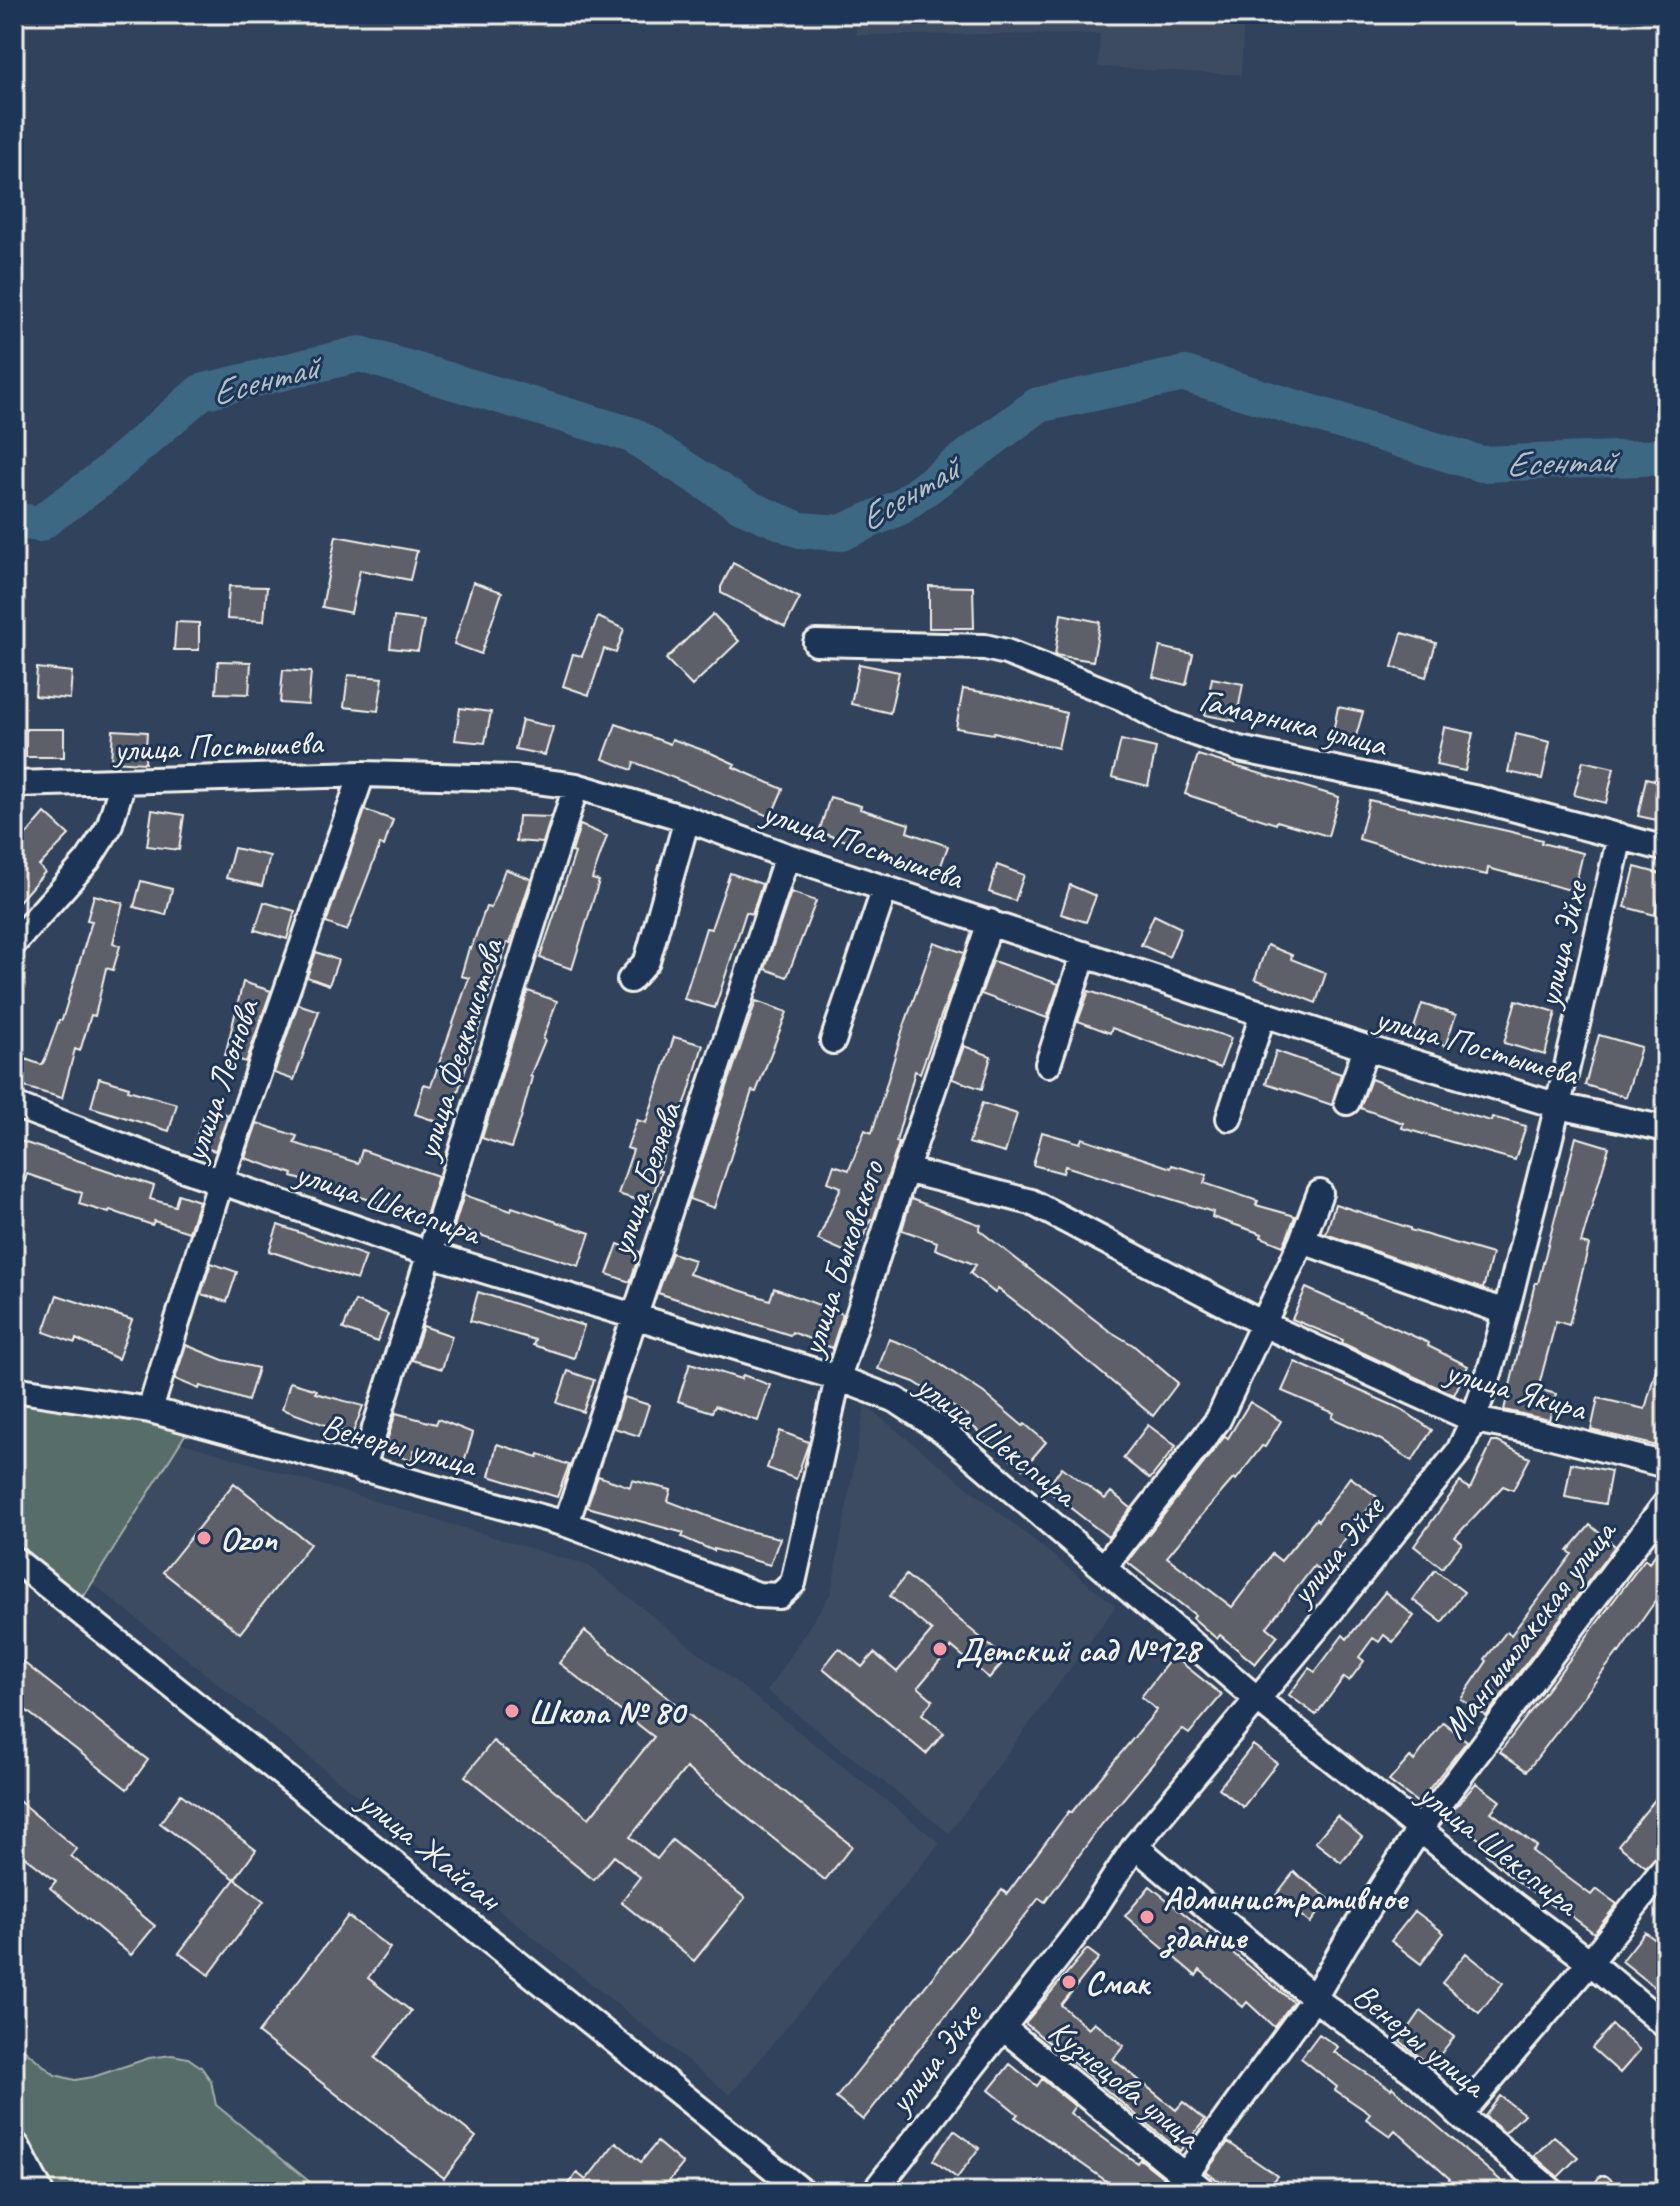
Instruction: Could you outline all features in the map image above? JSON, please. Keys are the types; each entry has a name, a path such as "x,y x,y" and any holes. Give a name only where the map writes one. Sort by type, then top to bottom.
{"main road":[{"path":"14,2149 36,2192"}],"street":[{"name":"Гамарника улица","path":"816,643 985,647 1006,652 1123,698 1167,723 1239,749 1478,799 1666,849"},
{"name":"улица Постышева","path":"14,784 362,774 514,778 576,786 687,819 787,856 1366,1048 1559,1106 1666,1129"},
{"name":"улица Леонова","path":"150,1410 221,1180 362,774"},
{"path":"14,943 88,860 109,827 123,782"},
{"name":"улица Феоктистова","path":"362,1470 576,786"},
{"path":"630,980 647,961 687,819"},
{"name":"улица Эйхе","path":"874,2192 1086,1921 1135,1846 1459,1451 1474,1420 1496,1354 1559,1106 1620,836"},
{"name":"улица Беляева","path":"566,1524 787,856"},
{"path":"833,1041 885,888"},
{"name":"улица Быковского","path":"758,1595 779,1596 793,1583 838,1378 990,922"},
{"path":"1048,1064 1084,954"},
{"path":"1229,1118 1263,1014"},
{"path":"1347,1102 1366,1048"},
{"name":"улица Шекспира","path":"14,1105 167,1163 430,1254 838,1378 896,1400 943,1431 1257,1699 1590,1962 1666,2026"},
{"name":"улица Якира","path":"905,1170 1031,1202 1265,1325 1474,1420 1532,1431 1666,1465"},
{"path":"1104,1567 1218,1420 1265,1325 1320,1193"},
{"path":"1302,1241 1505,1312"},
{"name":"Венеры улица","path":"14,1389 150,1410 566,1524 758,1595"},
{"name":"Мангышлакская улица","path":"1179,2184 1314,1998 1419,1830 1666,1503"},
{"name":"улица Жайсан","path":"14,1559 803,2192"},
{"name":"Венеры улица","path":"1135,1846 1314,1998 1419,2076 1460,2115 1553,2192"},
{"path":"1460,2115 1590,1962 1666,1866"},
{"name":"Кузнецова улица","path":"1002,2027 1179,2184 1205,2192"}],"shaded area":[{"path":"856,14 1244,14 1241,75 1098,67 1100,34 856,35"},
{"name":"Детский сад №128","path":"865,1405 1116,1606 949,1833 767,1691 831,1593"},
{"name":"Школа № 80","path":"180,1442 589,1566 940,1843 730,2095 87,1579"}],"green space":[{"path":"14,1393 193,1422 76,1609 14,1555"},
{"path":"14,2041 55,2075 75,2080 149,2058 172,2055 188,2058 201,2067 211,2081 216,2105 322,2192 52,2192 14,2118"}],"building":[{"path":"336,536 417,551 410,580 360,570 351,613 322,607"},
{"path":"733,563 800,598 785,627 721,593"},
{"path":"473,582 502,592 481,654 454,644"},
{"path":"229,586 267,587 264,621 227,619"},
{"path":"929,586 973,587 974,628 929,628"},
{"path":"713,614 739,641 692,686 666,659"},
{"path":"1061,614 1100,622 1093,661 1055,655"},
{"path":"394,617 424,621 418,651 390,648"},
{"path":"598,617 624,629 616,653 604,649 589,695 563,686 573,654 582,656"},
{"path":"176,622 199,623 199,650 174,650"},
{"path":"1402,633 1436,643 1426,677 1392,667"},
{"path":"1160,647 1193,654 1186,685 1153,677"},
{"path":"218,661 251,662 249,694 216,693"},
{"path":"859,664 899,672 890,713 851,704"},
{"path":"37,668 72,672 70,699 35,696"},
{"path":"283,670 311,672 308,705 280,703"},
{"path":"348,675 383,678 378,711 344,707"},
{"path":"1212,678 1243,684 1236,721 1205,715"},
{"path":"963,689 1000,695 1066,713 1058,748 994,732 956,728"},
{"path":"1338,707 1363,712 1353,746 1331,742"},
{"path":"460,708 491,712 485,743 455,740"},
{"path":"522,720 553,727 545,755 515,749"},
{"path":"616,724 670,744 672,739 711,753 735,764 733,767 783,789 771,817 634,762 632,770 603,759"},
{"path":"1444,727 1473,733 1465,771 1436,765"},
{"path":"26,729 64,729 64,757 26,757"},
{"path":"113,730 147,732 145,763 111,761"},
{"path":"1516,734 1550,742 1542,779 1508,772"},
{"path":"1121,740 1156,748 1148,786 1112,777"},
{"path":"1198,755 1339,797 1328,836 1277,821 1276,824 1185,794"},
{"path":"1583,761 1614,768 1606,803 1574,795"},
{"path":"1646,778 1666,783 1666,822 1638,816"},
{"path":"830,797 909,824 907,832 948,846 939,871 819,832"},
{"path":"1369,800 1512,832 1583,853 1574,891 1488,868 1487,875 1455,868 1359,839"},
{"path":"152,810 184,815 179,850 147,846"},
{"path":"365,810 393,820 384,846 380,845 347,931 326,923"},
{"path":"45,813 69,835 39,866 45,872 14,907 14,849"},
{"path":"518,816 551,817 543,843 516,841"},
{"path":"580,825 607,836 592,879 599,881 572,969 540,958 575,853 572,852"},
{"path":"234,848 270,856 262,886 226,878"},
{"path":"997,865 1024,875 1015,901 989,892"},
{"path":"1635,867 1665,875 1655,915 1625,907"},
{"path":"505,869 531,879 447,1125 415,1114 424,1084 431,1086 469,978 461,976 469,948 486,907 491,908"},
{"path":"730,873 762,884 752,914 746,912 715,1008 684,999 706,928 711,929"},
{"path":"141,881 172,889 166,915 134,907"},
{"path":"1070,885 1096,896 1086,922 1061,914"},
{"path":"791,892 816,901 787,977 765,969"},
{"path":"94,895 123,903 113,943 120,946 113,970 106,968 95,1016 91,1015 80,1051 75,1049 62,1098 14,1084 14,1055 42,1065 46,1057 59,1020 62,1020 92,921 87,920"},
{"path":"264,902 295,911 287,939 255,930"},
{"path":"1154,915 1181,928 1169,957 1141,945"},
{"path":"934,942 964,953 920,1073 915,1071 896,1142 899,1143 873,1220 855,1256 818,1240 841,1187 828,1182 834,1165 849,1170 865,1130 872,1133 902,1032"},
{"path":"1267,945 1326,973 1316,1003 1255,979"},
{"path":"316,952 338,960 329,985 307,977"},
{"path":"993,961 1059,984 1047,1018 981,994"},
{"path":"243,982 271,991 246,1062 225,1055"},
{"path":"528,991 557,1001 530,1076 511,1148 482,1138"},
{"path":"1089,991 1231,1038 1220,1068 1112,1028 1110,1033 1078,1021"},
{"path":"1516,1000 1556,1012 1545,1055 1504,1043"},
{"path":"756,1001 787,1012 756,1092 752,1091 714,1208 689,1199"},
{"path":"298,1004 319,1011 294,1080 274,1073"},
{"path":"1422,1004 1456,1015 1445,1046 1412,1034"},
{"path":"1599,1035 1641,1047 1626,1097 1585,1085"},
{"path":"674,1037 703,1045 688,1095 658,1171 661,1171 650,1204 618,1194 633,1150 627,1148 637,1120 646,1123"},
{"path":"964,1046 991,1056 982,1089 952,1079"},
{"path":"1276,1051 1341,1074 1332,1105 1266,1083"},
{"path":"99,1078 177,1104 169,1131 91,1107"},
{"path":"1371,1079 1448,1109 1491,1121 1492,1117 1526,1126 1515,1160 1402,1128 1403,1123 1360,1108"},
{"path":"982,1103 1017,1114 1005,1153 969,1143"},
{"path":"206,1108 228,1115 215,1151 194,1144"},
{"path":"257,1123 297,1136 294,1143 358,1163 362,1150 438,1176 425,1220 397,1211 398,1208 292,1177 293,1174 245,1158"},
{"path":"1042,1132 1080,1143 1082,1138 1171,1168 1172,1165 1207,1175 1204,1183 1258,1201 1256,1205 1295,1216 1288,1235 1283,1246 1261,1237 1262,1234 1212,1217 1213,1212 1065,1166 1063,1173 1033,1165"},
{"path":"1576,1137 1609,1147 1581,1243 1589,1245 1569,1325 1556,1321 1538,1389 1556,1394 1549,1420 1504,1410 1535,1283 1538,1283"},
{"path":"14,1139 154,1186 150,1199 175,1206 178,1194 199,1201 189,1232 79,1204 82,1193 27,1174 18,1203 14,1203"},
{"path":"464,1195 590,1233 579,1266 454,1227"},
{"path":"911,1199 981,1225 979,1230 1108,1330 1133,1345 1178,1383 1153,1416 1038,1320 998,1289 995,1293 970,1273 976,1265 935,1249 937,1242 902,1230"},
{"path":"1335,1204 1492,1254 1483,1289 1326,1234"},
{"path":"278,1225 366,1256 357,1280 269,1251"},
{"path":"618,1244 640,1252 630,1282 607,1274"},
{"path":"672,1253 694,1260 689,1274 770,1300 774,1288 843,1314 832,1348 792,1332 790,1335 658,1293"},
{"path":"211,1263 237,1272 227,1302 201,1294"},
{"path":"1306,1288 1429,1343 1428,1346 1468,1366 1454,1395 1342,1343 1343,1340 1292,1319"},
{"path":"478,1292 584,1326 574,1358 533,1345 535,1340 470,1321"},
{"path":"57,1295 132,1320 118,1359 76,1339 75,1343 44,1332"},
{"path":"355,1301 388,1314 377,1342 343,1329"},
{"path":"423,1326 452,1336 442,1369 412,1360"},
{"path":"889,1339 917,1349 984,1393 1046,1442 1023,1469 965,1420 968,1416 914,1382 878,1369"},
{"path":"186,1345 223,1360 258,1368 248,1401 200,1386 199,1389 175,1379"},
{"path":"1661,1351 1666,1351 1666,1448 1591,1430 1598,1398 1645,1409"},
{"path":"1295,1362 1401,1409 1432,1430 1412,1461 1381,1440 1332,1418 1334,1413 1282,1391"},
{"path":"690,1363 741,1379 743,1375 770,1385 758,1421 715,1406 712,1412 678,1401"},
{"path":"568,1371 594,1380 583,1412 557,1403"},
{"path":"290,1382 317,1390 315,1393 363,1406 352,1435 282,1409"},
{"path":"624,1397 649,1405 639,1436 614,1428"},
{"path":"1250,1402 1281,1421 1265,1447 1262,1446 1167,1557 1232,1607 1272,1554 1281,1561 1316,1519 1318,1521 1350,1477 1377,1497 1320,1572 1314,1566 1267,1627 1278,1636 1255,1664 1220,1635 1217,1639 1193,1618 1195,1615 1127,1562 1225,1436 1228,1438"},
{"path":"396,1413 436,1424 438,1419 473,1433 462,1468 414,1450 411,1461 384,1450"},
{"path":"1148,1425 1176,1446 1150,1479 1123,1458"},
{"path":"780,1431 809,1442 796,1479 767,1468"},
{"path":"1492,1442 1530,1458 1513,1490 1503,1486 1455,1537 1462,1543 1442,1568 1414,1546 1460,1482 1470,1489"},
{"path":"497,1444 569,1465 557,1497 489,1476"},
{"path":"1571,1463 1611,1471 1605,1504 1565,1497"},
{"path":"1062,1467 1105,1499 1111,1492 1131,1508 1108,1537 1046,1489"},
{"path":"598,1476 630,1487 632,1480 671,1490 668,1501 744,1530 780,1538 770,1565 714,1551 682,1537 684,1533 587,1507"},
{"path":"234,1483 310,1544 240,1633 163,1572"},
{"path":"1590,1525 1615,1546 1486,1716 1461,1699 1487,1661 1485,1659 1507,1631 1511,1635 1572,1554 1568,1551"},
{"path":"1666,1540 1666,1586 1619,1653 1527,1771 1500,1752 1645,1559 1649,1563"},
{"path":"1435,1570 1464,1592 1442,1622 1413,1600"},
{"path":"906,1575 1006,1659 989,1678 952,1647 918,1687 933,1700 922,1714 944,1733 926,1754 823,1668 839,1648 862,1667 874,1653 897,1672 932,1631 890,1596"},
{"path":"1385,1592 1414,1616 1393,1642 1384,1635 1379,1642 1373,1638 1359,1657 1364,1661 1349,1681 1344,1677 1316,1715 1289,1695 1309,1668 1315,1672 1343,1635 1347,1639"},
{"name":"Школа № 80","path":"585,1631 852,1846 825,1880 686,1768 630,1837 657,1859 672,1840 745,1898 694,1961 621,1902 640,1877 614,1856 594,1880 465,1776 493,1741 589,1818 654,1737 559,1663"},
{"path":"14,1655 148,1760 127,1789 14,1701"},
{"path":"1173,1656 1222,1695 1189,1734 1182,1729 1102,1824 1045,1902 1039,1898 863,2120 836,2098 1002,1890 1007,1894 1069,1811 1071,1813 1157,1710 1141,1697"},
{"path":"1443,1722 1467,1741 1418,1803 1389,1781 1410,1757 1414,1761"},
{"path":"1253,1745 1277,1763 1243,1807 1219,1788"},
{"path":"1476,1783 1500,1801 1491,1812 1537,1846 1532,1851 1591,1895 1596,1889 1617,1904 1594,1933 1510,1876 1486,1854 1490,1848 1449,1815"},
{"path":"1666,1786 1666,1846 1646,1867 1618,1845"},
{"path":"181,1794 256,1850 235,1879 160,1823"},
{"path":"14,1797 77,1849 71,1856 155,1926 131,1955 50,1888 56,1881 14,1848"},
{"path":"1337,1816 1362,1837 1341,1862 1315,1842"},
{"path":"1294,1872 1329,1899 1310,1923 1276,1895"},
{"path":"235,1879 264,1901 209,1975 179,1953"},
{"path":"1150,1886 1293,2002 1274,2027 1247,2002 1243,2007 1200,1970 1196,1976 1125,1916"},
{"path":"1415,1911 1444,1933 1421,1964 1391,1941"},
{"path":"348,1916 390,1948 368,1978 411,2011 375,2058 476,2137 444,2178 258,2033"},
{"path":"1645,1932 1666,1948 1666,1996 1622,1961"},
{"path":"1087,1949 1099,1958 1061,2005 1088,2029 1094,2022 1124,2046 1113,2059 1176,2110 1183,2102 1205,2120 1180,2151 1025,2023"},
{"path":"1466,1953 1503,1983 1479,2013 1442,1983"},
{"path":"1421,2011 1454,2037 1431,2066 1400,2041"},
{"path":"1612,2025 1640,2050 1620,2073 1592,2048"},
{"path":"1319,2034 1338,2047 1334,2052 1392,2087 1514,2192 1460,2192 1448,2182 1450,2179 1395,2130 1390,2136 1366,2119 1370,2114 1335,2090 1337,2087 1301,2058"},
{"path":"1010,2064 1037,2086 1042,2079 1075,2106 1070,2113 1137,2163 1140,2159 1164,2178 1155,2192 1122,2192 1015,2117 1018,2114 989,2090"},
{"path":"1500,2096 1524,2114 1505,2133 1485,2116"},
{"path":"954,2130 979,2148 957,2178 933,2160"},
{"path":"1554,2136 1578,2157 1558,2177 1534,2156"},
{"path":"616,2142 641,2162 657,2142 683,2164 660,2192 562,2192 577,2173 586,2180"},
{"path":"1228,2142 1277,2176 1264,2192 1235,2192 1206,2172"},
{"path":"1600,2176 1607,2176 1625,2192 1588,2192"}],"waterway":[{"name":"Есентай","path":"14,520 39,524 98,481 201,392 360,354 632,435 743,506 800,530 841,533 900,507 1038,405 1185,374 1481,464 1666,457"}],"place":[{"name":"Ozon","path":"204,1538"},
{"name":"Детский сад №128","path":"940,1649"},
{"name":"Школа № 80","path":"512,1711"},
{"name":"Административное здание","path":"1147,1917"},
{"name":"Смак","path":"1069,1982"}]}
